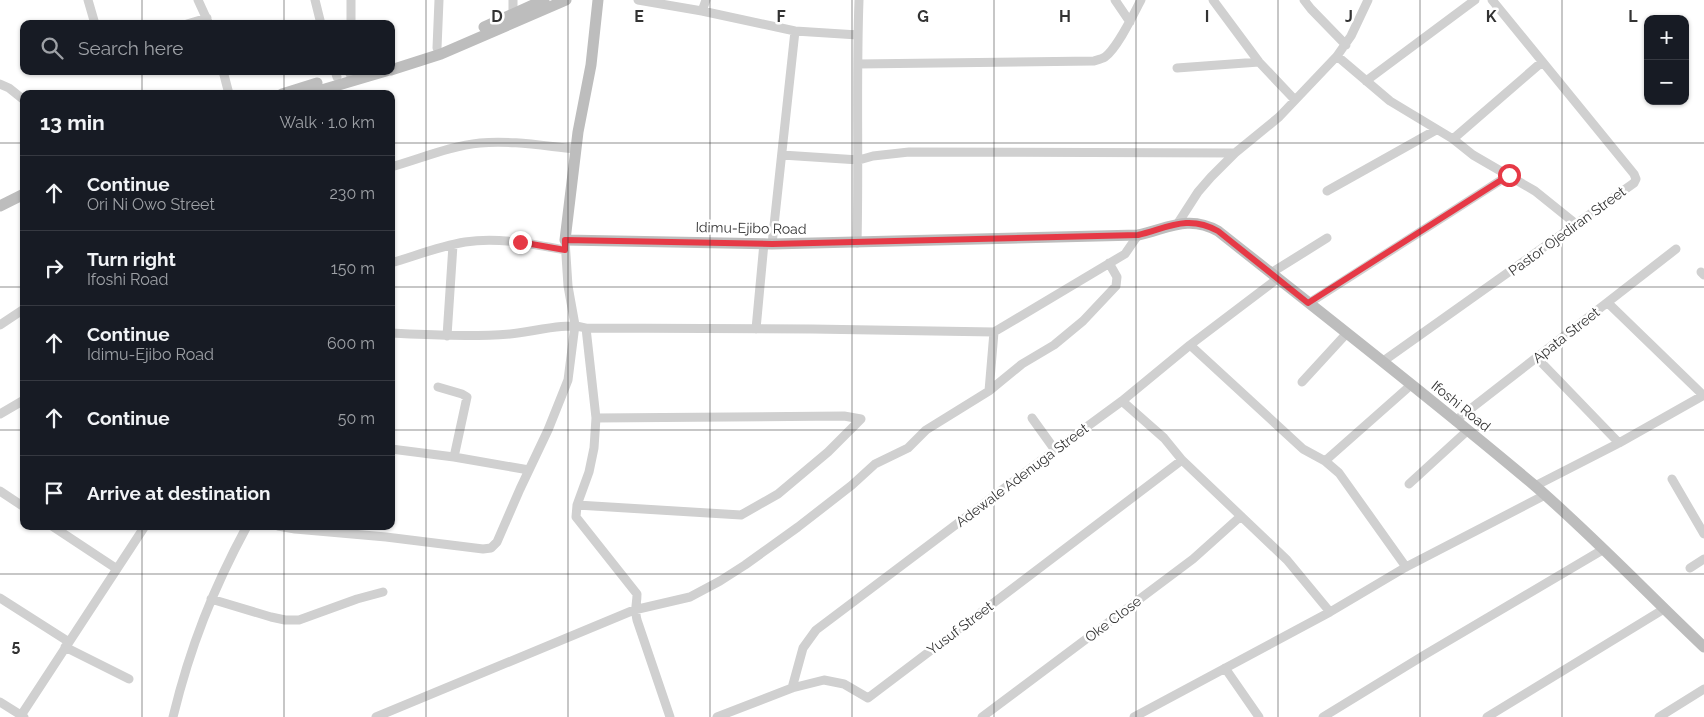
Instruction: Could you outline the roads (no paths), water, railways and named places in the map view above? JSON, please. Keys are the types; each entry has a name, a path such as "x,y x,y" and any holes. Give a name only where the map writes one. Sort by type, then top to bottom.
{"main road":[{"path":"395,61 454,44 544,0"},
{"path":"395,68 566,0"},
{"path":"565,245 575,149 591,65 598,0"},
{"path":"293,90 333,75"},
{"path":"320,90 367,75"},
{"path":"0,197 20,188"},
{"path":"0,206 20,196"},
{"name":"Idimu-Ejibo Road","path":"565,245 858,243 1138,235 1178,223"},
{"name":"Ifoshi Road","path":"1178,223 1198,223 1209,226 1455,420 1545,495 1604,549 1704,647"}],"street":[{"path":"88,0 94,20"},
{"path":"198,0 208,20"},
{"path":"314,0 320,20"},
{"path":"351,0 351,20"},
{"path":"438,48 439,0"},
{"path":"512,0 513,15"},
{"path":"638,0 702,11 795,31 858,35"},
{"path":"702,11 706,0"},
{"path":"858,243 859,160 857,108 859,0"},
{"path":"1115,0 1130,22"},
{"path":"858,64 1094,61 1105,56 1130,22 1141,0"},
{"path":"1213,0 1259,62 1295,100"},
{"path":"1304,0 1346,44"},
{"path":"1178,223 1198,192 1235,152 1273,122 1337,56 1346,44 1368,0"},
{"path":"1366,81 1475,0"},
{"name":"Pastor Ojediran Street","path":"1382,362 1634,183 1636,179 1634,174 1492,0"},
{"path":"756,329 782,155 795,31"},
{"path":"1337,56 1390,101 1453,139 1472,155 1543,196 1576,224"},
{"path":"1177,68 1259,62"},
{"path":"1453,139 1542,62"},
{"path":"224,75 228,90"},
{"path":"0,84 20,97"},
{"path":"0,94 9,88"},
{"path":"1327,191 1436,130"},
{"path":"395,166 481,142 575,149"},
{"path":"782,155 859,160 873,156 909,152 1235,152"},
{"path":"1308,303 1509,175"},
{"path":"395,334 447,336 509,334 575,325 586,328 994,332 1125,254 1138,235"},
{"name":"Adewale Adenuga Street","path":"792,688 803,648 816,630 1054,450 1122,401 1274,276 1327,238"},
{"path":"306,530 491,548 497,542 568,380 575,325 568,286 565,245 504,240 466,242 395,262"},
{"path":"447,336 453,245"},
{"name":"Apata Street","path":"1455,420 1676,249"},
{"path":"376,717 634,610 690,597 720,581 798,527 852,485 875,464 908,448 926,430 989,391 1022,364 1054,345 1083,321 1116,286 1117,277 1109,263"},
{"path":"1535,486 1619,443 1704,395 1608,303"},
{"path":"0,325 20,312"},
{"path":"586,328 596,418 594,448 589,472 576,513 578,520 635,588 637,594 634,610 670,717"},
{"path":"989,391 994,332"},
{"path":"1302,382 1347,334"},
{"path":"1190,345 1303,449 1325,461 1339,473 1406,568"},
{"path":"1537,358 1619,443"},
{"path":"1325,461 1412,386"},
{"path":"438,387 466,397 454,457"},
{"path":"1122,401 1164,438 1182,460 1287,560 1330,612"},
{"path":"0,414 20,402"},
{"path":"577,505 741,515 778,494 791,484 828,452 861,419 844,416 596,418"},
{"path":"1032,418 1054,450"},
{"path":"1409,484 1467,431"},
{"path":"395,450 454,457 529,470"},
{"name":"Yusuf Street","path":"717,717 792,688 824,680 844,684 868,698 1182,460"},
{"path":"1672,480 1704,534"},
{"path":"0,491 20,504"},
{"path":"1134,717 1153,713 1225,668 1330,612 1406,568 1545,495"},
{"name":"Oke Close","path":"982,717 1193,559 1241,516"},
{"path":"67,530 117,570"},
{"path":"0,702 21,716 142,530"},
{"path":"173,717 184,672 211,598 245,530"},
{"path":"1323,717 1604,549"},
{"path":"1690,568 1704,559"},
{"path":"211,598 272,617 285,620 299,620 357,599 383,592"},
{"path":"0,598 67,645 129,679"},
{"path":"1487,717 1664,609"},
{"path":"1225,668 1258,717"},
{"path":"1659,717 1704,689"}]}
